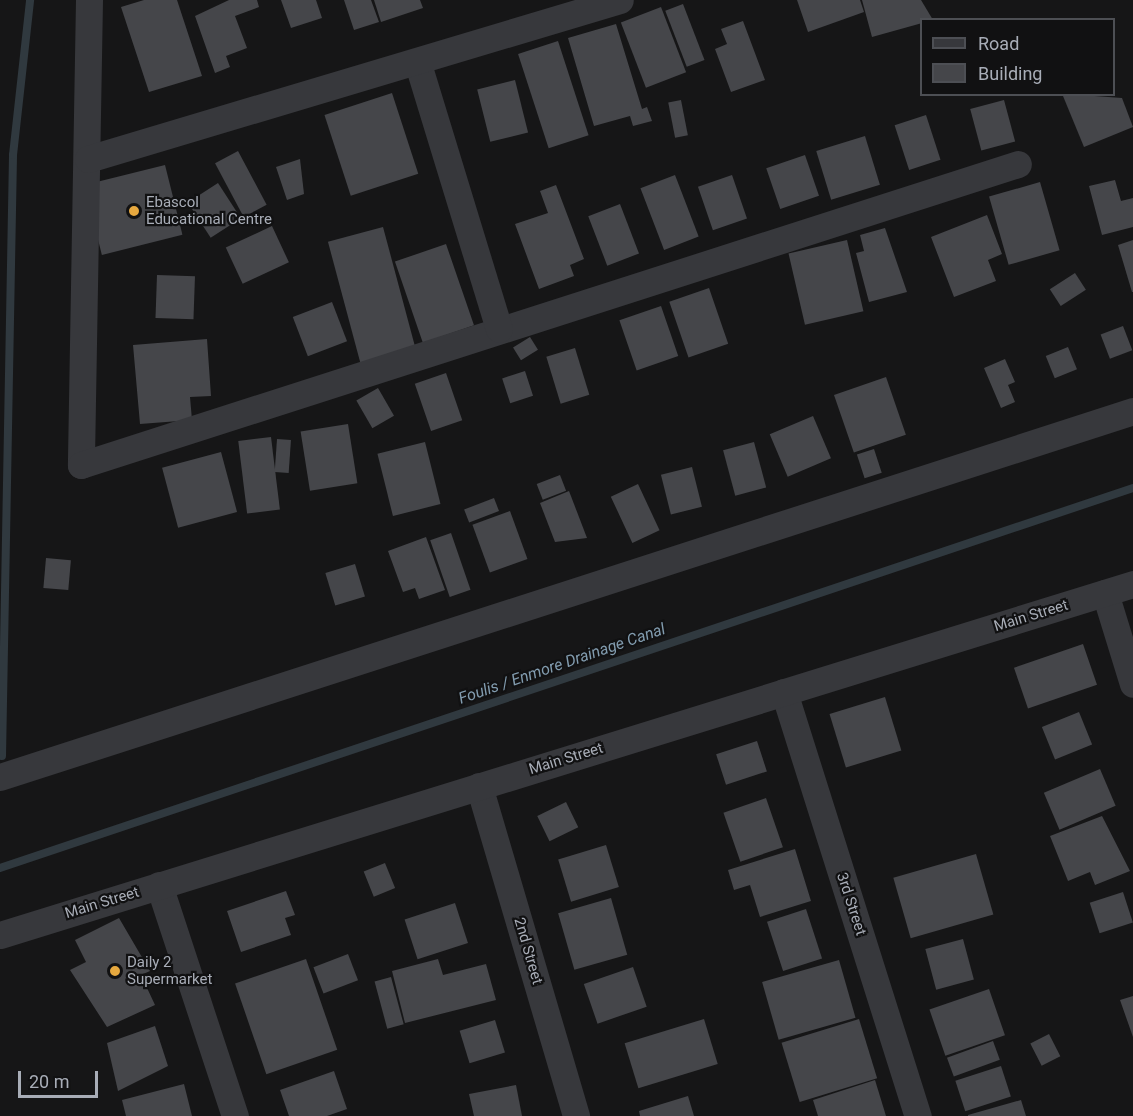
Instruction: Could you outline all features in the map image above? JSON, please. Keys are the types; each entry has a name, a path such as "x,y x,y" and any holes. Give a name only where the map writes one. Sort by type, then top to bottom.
{"street":[{"path":"89,0 81,465 499,329 1018,165"},
{"path":"88,159 418,64 620,0"},
{"path":"418,64 499,329"},
{"path":"0,777 1133,411"},
{"name":"Main Street","path":"0,935 1133,584"},
{"path":"1104,593 1133,684"},
{"name":"3rd Street","path":"784,692 918,1116"},
{"name":"2nd Street","path":"479,786 576,1116"},
{"path":"159,885 234,1116"}],"building":[{"path":"144,0 177,0 202,76 149,92 121,7"},
{"path":"229,0 257,0 259,7 235,16 247,48 226,56 230,67 215,73 195,16"},
{"path":"281,0 316,0 322,18 291,28"},
{"path":"344,0 371,0 379,22 354,30"},
{"path":"374,0 420,0 423,8 381,22"},
{"path":"797,0 860,0 864,12 808,32"},
{"path":"862,0 921,0 932,18 920,18 920,24 872,37"},
{"path":"683,4 705,60 687,67 665,11"},
{"path":"661,7 686,72 646,88 621,22"},
{"path":"743,21 765,80 731,92 715,49 727,44 721,29"},
{"path":"616,24 642,109 647,107 652,121 633,126 630,116 594,126 568,38"},
{"path":"558,41 589,135 549,148 518,54"},
{"path":"515,80 528,132 490,142 477,89"},
{"path":"392,93 418,174 351,196 324,115"},
{"path":"1063,96 1122,98 1133,127 1084,147"},
{"path":"681,100 688,135 675,138 668,102"},
{"path":"1004,100 1015,142 981,151 970,109"},
{"path":"926,115 941,160 909,170 895,125"},
{"path":"865,136 880,185 831,200 816,151"},
{"path":"238,151 267,205 244,217 215,163"},
{"path":"805,155 819,196 780,209 766,168"},
{"path":"300,159 304,194 287,200 276,167"},
{"name":"Ebascol Educational Centre","path":"165,165 182,235 102,255 84,185"},
{"path":"675,175 699,237 664,250 640,188"},
{"path":"732,175 747,218 713,230 698,187"},
{"path":"1115,180 1121,201 1133,198 1133,227 1102,235 1089,186"},
{"path":"1040,182 1060,250 1009,265 989,197"},
{"path":"218,183 241,218 211,238 188,203"},
{"path":"556,185 584,259 570,265 574,276 539,289 515,224 548,213 540,191"},
{"path":"620,204 639,253 607,266 588,216"},
{"path":"987,215 1002,254 988,260 996,281 954,297 931,237"},
{"path":"272,226 289,262 243,284 226,248"},
{"path":"383,227 416,351 361,365 328,242"},
{"path":"885,228 907,292 869,302 856,253 864,251 860,235"},
{"path":"847,240 863,311 805,325 789,253"},
{"path":"1133,240 1133,292 1132,292 1118,245"},
{"path":"446,244 474,325 423,343 395,262"},
{"path":"1075,273 1086,290 1061,306 1050,289"},
{"path":"157,275 195,276 193,319 155,318"},
{"path":"709,288 728,344 688,357 669,302"},
{"path":"332,302 347,341 308,356 293,317"},
{"path":"661,306 678,356 637,370 619,320"},
{"path":"1123,326 1132,350 1110,359 1101,335"},
{"path":"530,337 538,350 521,360 513,348"},
{"path":"207,339 211,396 190,397 192,420 140,424 133,345"},
{"path":"1068,347 1077,369 1055,378 1046,356"},
{"path":"575,348 589,395 561,404 546,357"},
{"path":"1005,359 1015,382 1008,385 1015,402 1001,408 984,368"},
{"path":"525,371 533,396 510,403 502,378"},
{"path":"446,373 462,420 431,431 415,384"},
{"path":"886,377 906,435 854,453 834,395"},
{"path":"378,388 394,416 372,428 356,401"},
{"path":"813,416 831,458 788,477 770,434"},
{"path":"348,424 357,483 310,491 301,432"},
{"path":"271,437 280,509 247,513 238,441"},
{"path":"277,439 291,440 289,473 275,472"},
{"path":"425,442 440,504 393,516 377,454"},
{"path":"754,442 766,487 735,496 723,450"},
{"path":"874,449 882,473 865,478 857,455"},
{"path":"221,452 237,512 178,528 162,468"},
{"path":"692,467 702,507 671,515 661,475"},
{"path":"560,475 566,491 543,500 537,484"},
{"path":"638,484 660,530 632,543 611,497"},
{"path":"569,491 587,538 555,542 540,503"},
{"path":"494,498 499,511 469,523 464,509"},
{"path":"510,511 527,559 490,573 472,525"},
{"path":"451,533 471,590 450,597 430,540"},
{"path":"426,537 445,590 419,599 415,588 403,592 388,551"},
{"path":"46,558 71,560 68,590 43,588"},
{"path":"355,564 365,597 335,606 325,573"},
{"path":"1083,644 1097,685 1028,708 1014,668"},
{"path":"885,697 901,751 846,768 830,714"},
{"path":"1079,712 1092,744 1055,759 1042,727"},
{"path":"757,741 767,771 726,785 716,754"},
{"path":"1100,769 1116,806 1059,830 1044,793"},
{"path":"766,798 783,847 740,862 723,813"},
{"path":"566,802 578,827 550,841 537,816"},
{"path":"1102,816 1130,871 1095,885 1090,872 1068,881 1050,836"},
{"path":"606,845 619,887 571,902 558,860"},
{"path":"795,849 811,901 760,917 750,885 734,890 728,870"},
{"path":"976,854 993,915 911,938 893,878"},
{"path":"385,863 395,888 374,897 364,872"},
{"path":"286,891 295,915 285,918 291,935 241,952 227,911"},
{"path":"1123,892 1133,922 1100,933 1090,903"},
{"path":"611,898 627,955 574,970 558,913"},
{"path":"455,903 468,943 418,959 405,919"},
{"path":"806,909 822,958 783,971 767,922"},
{"path":"119,918 150,971 141,975 155,1005 107,1027 70,970 86,962 75,940"},
{"path":"963,939 974,980 936,990 925,949"},
{"path":"348,954 358,980 323,993 313,967"},
{"path":"306,959 337,1050 266,1074 235,983"},
{"path":"438,959 443,975 486,964 496,1000 405,1023 392,971"},
{"path":"839,960 856,1018 779,1040 762,982"},
{"path":"633,967 647,1007 598,1024 584,984"},
{"path":"391,977 404,1024 387,1029 375,981"},
{"path":"989,989 1005,1035 945,1056 929,1010"},
{"path":"1133,996 1133,1037 1120,1000"},
{"path":"704,1019 718,1064 638,1088 625,1043"},
{"path":"859,1019 877,1078 800,1102 782,1043"},
{"path":"495,1020 505,1053 470,1063 460,1031"},
{"path":"155,1026 168,1066 118,1091 107,1043"},
{"path":"1049,1034 1060,1056 1042,1066 1030,1044"},
{"path":"993,1041 1000,1060 954,1077 947,1058"},
{"path":"1001,1066 1011,1096 965,1111 955,1081"},
{"path":"334,1071 347,1109 327,1116 289,1116 280,1090"},
{"path":"875,1080 886,1116 818,1116 813,1100"},
{"path":"184,1084 192,1116 126,1116 122,1100"},
{"path":"516,1085 522,1116 474,1116 469,1094"},
{"path":"688,1096 694,1116 640,1116 639,1111"},
{"path":"1021,1100 1026,1116 968,1116 968,1115"}],"waterway":[{"path":"2,756 13,155 30,0"},
{"name":"Foulis / Enmore Drainage Canal","path":"0,868 1133,488"}],"place":[{"name":"Ebascol Educational Centre","path":"134,211"},
{"name":"Daily 2 Supermarket","path":"115,971"}]}
